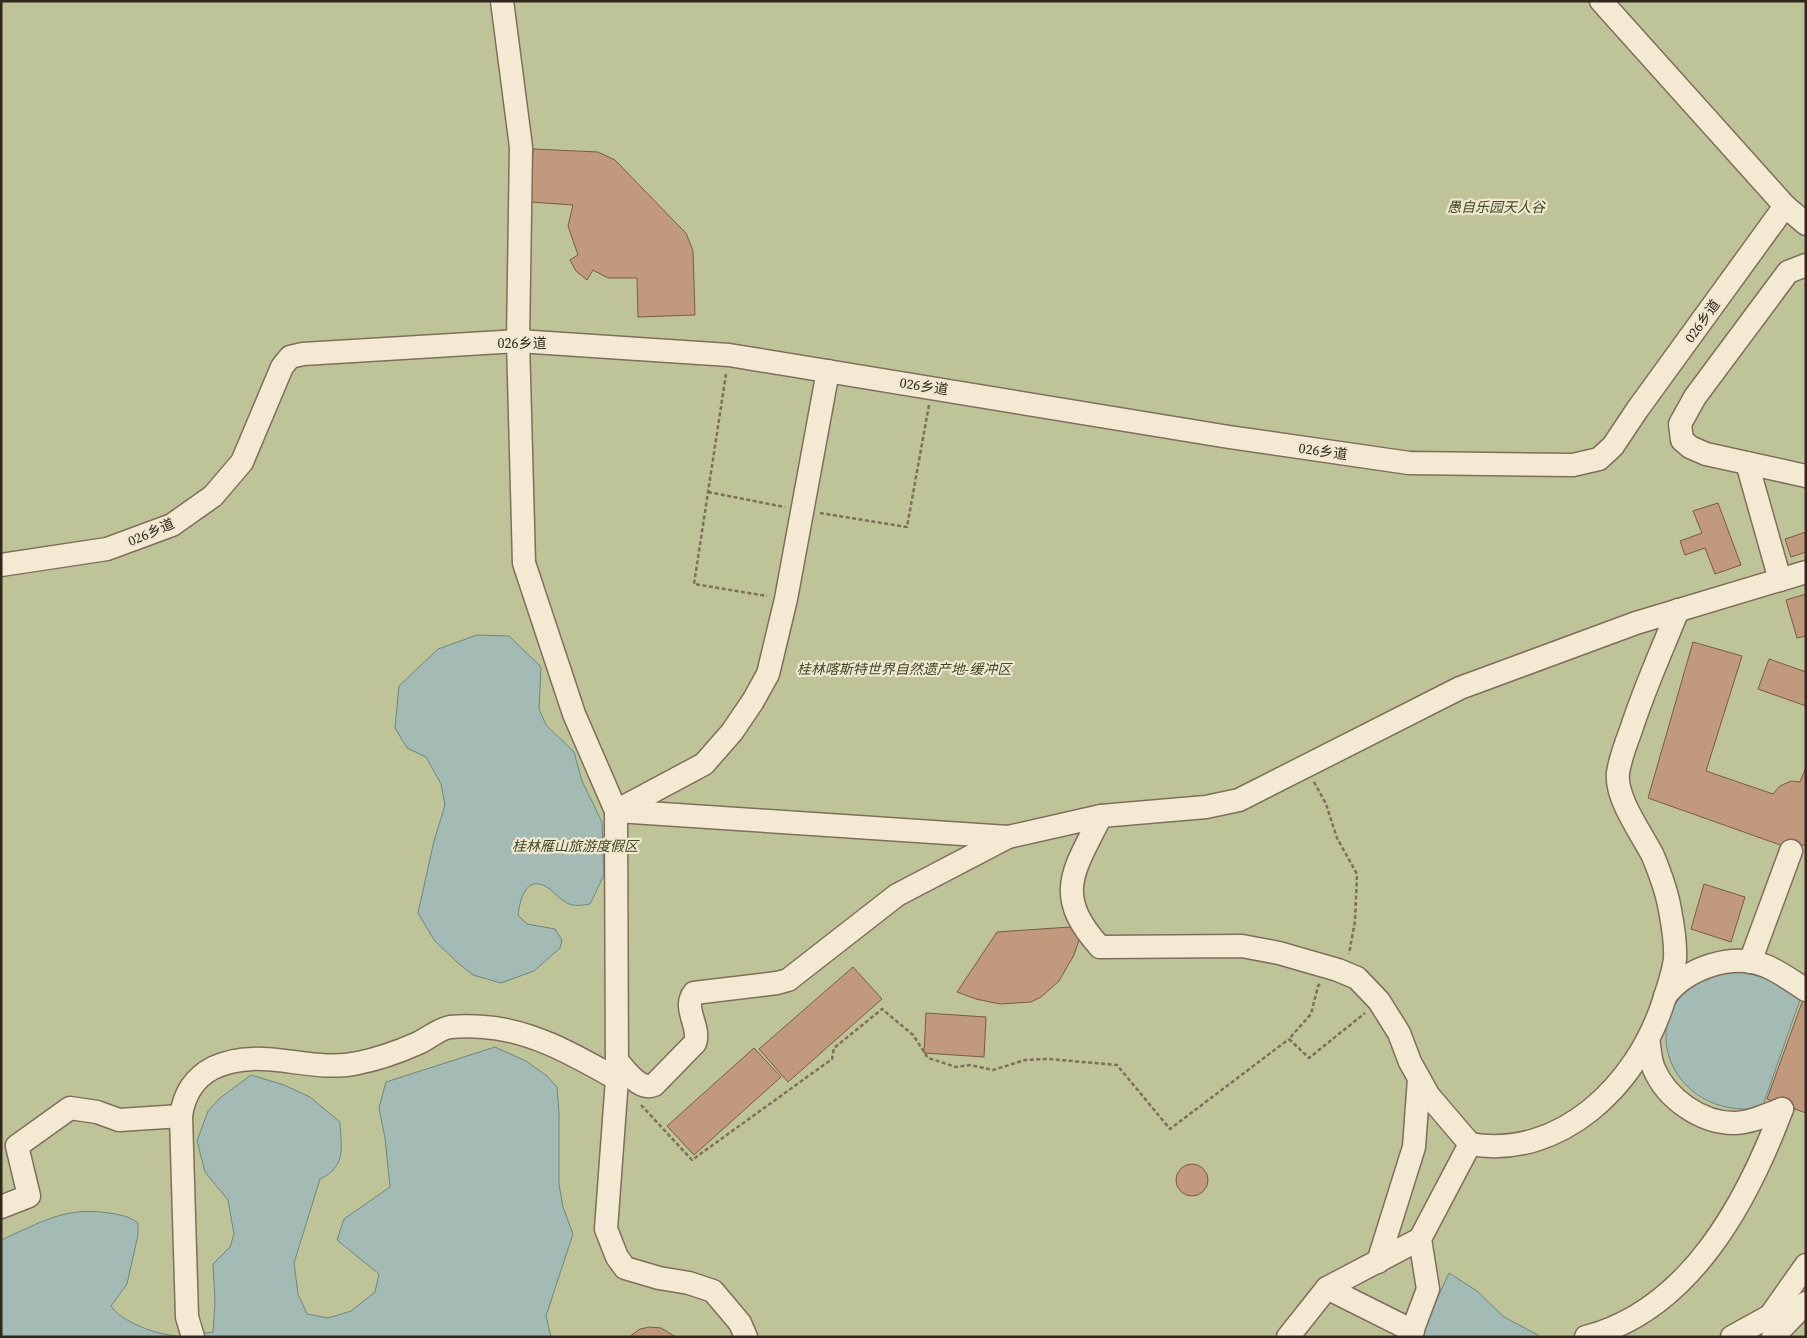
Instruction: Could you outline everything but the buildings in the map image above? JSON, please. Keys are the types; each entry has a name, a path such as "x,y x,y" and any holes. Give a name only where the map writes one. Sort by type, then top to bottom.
{"street":[{"path":"502,1 521,147 518,341 524,563 574,714 616,811 617,1070 606,1229 617,1257 625,1268 659,1278 689,1283 713,1291 740,1323 746,1337"},
{"path":"1601,1 1785,206 1806,224"},
{"name":"026乡道","path":"1,565 107,550 172,525 213,496 242,462 282,367 285,361 295,355 518,341 729,355 932,387 1229,438 1409,463 1558,466 1587,463 1599,459 1614,446 1637,410 1785,206"},
{"path":"1764,235 1787,225 1806,228"},
{"path":"1806,265 1788,272 1694,397 1680,424 1682,440 1690,447 1706,454 1806,476"},
{"path":"616,811 704,764 732,732 768,674 786,600 828,371"},
{"path":"1747,463 1780,580"},
{"path":"616,811 1008,836 1100,816 1206,807 1239,800 1460,688 1636,623 1806,572"},
{"path":"1100,816 1078,862 1072,884 1071,899 1077,918 1100,947 1242,946 1279,953 1338,970 1357,978 1380,1001 1399,1033 1410,1062 1429,1096 1470,1144 1504,1147 1544,1136 1566,1127 1589,1113 1626,1076 1648,1039 1665,996 1675,959 1670,908 1653,856 1623,798 1619,787 1618,774 1637,712 1678,610"},
{"path":"193,1337 187,1317 181,1116 187,1093 203,1073 225,1062 248,1058 291,1060 330,1066 358,1063 417,1044 448,1028 485,1027 532,1037 581,1058 617,1070 647,1087 654,1085 695,1044 696,1036 690,1005 694,993 782,983 788,980 897,896 1008,836"},
{"path":"1750,962 1791,851"},
{"path":"1665,996 1674,985 1702,968 1716,963 1750,962 1766,966 1806,990"},
{"path":"1586,1337 1634,1318 1688,1274 1714,1243 1747,1188 1782,1109 1754,1119 1733,1123 1698,1115 1675,1098 1662,1082 1654,1069 1648,1039"},
{"path":"1378,1262 1414,1147 1420,1079"},
{"path":"1,1207 29,1196 9,1145 70,1108 97,1112 119,1120 181,1116"},
{"path":"1288,1337 1327,1288 1420,1240 1470,1144"},
{"path":"1327,1288 1412,1334 1428,1289 1420,1240"},
{"path":"1732,1337 1770,1316 1806,1265"},
{"path":"1773,1337 1806,1303"}],"path":[{"path":"729,355 694,584 786,600"},
{"path":"708,492 907,527 932,387"},
{"path":"636,1099 692,1160 832,1059 834,1048 882,1009 913,1035 928,1058 956,1067 970,1065 993,1070 1025,1060 1049,1059 1117,1065 1170,1129 1289,1039 1311,1014 1318,986 1338,970 1348,958 1355,921 1357,874 1337,838 1326,804 1305,766"},
{"path":"1289,1039 1309,1058 1380,1001"}],"green space":[{"name":"桂林雁山旅游度假区","path":"1,1 1806,1 1806,1337 1,1337"}],"water":[{"path":"477,635 509,636 541,667 539,709 546,725 574,752 582,781 602,822 604,875 590,904 570,904 545,886 538,884 528,887 522,897 518,915 527,924 555,929 562,940 560,948 534,971 501,983 473,975 458,963 434,940 418,913 434,841 445,805 441,784 426,757 407,748 395,728 399,686 438,649"},
{"path":"1739,971 1768,979 1800,1000 1762,1108 1729,1108 1702,1098 1682,1081 1670,1059 1666,1036 1671,1012 1686,991 1712,976"},
{"path":"495,1047 526,1061 547,1076 557,1087 559,1184 563,1207 573,1234 546,1316 551,1337 1,1337 1,1240 53,1217 93,1211 121,1215 138,1223 138,1235 127,1284 111,1306 116,1312 141,1327 169,1335 186,1336 213,1332 215,1302 213,1264 230,1247 234,1234 228,1200 205,1172 197,1141 208,1111 220,1098 251,1075 284,1085 310,1097 340,1122 341,1155 335,1168 320,1179 294,1263 298,1294 307,1314 328,1318 351,1311 375,1292 379,1274 337,1240 344,1219 390,1187 385,1138 379,1108 386,1082"},
{"path":"1449,1273 1477,1291 1504,1317 1538,1335 1538,1337 1419,1337"}],"park label":[{"name":"愚自乐园天人谷","path":"1496,207"},
{"name":"桂林喀斯特世界自然遗产地-缓冲区","path":"904,669"}]}
